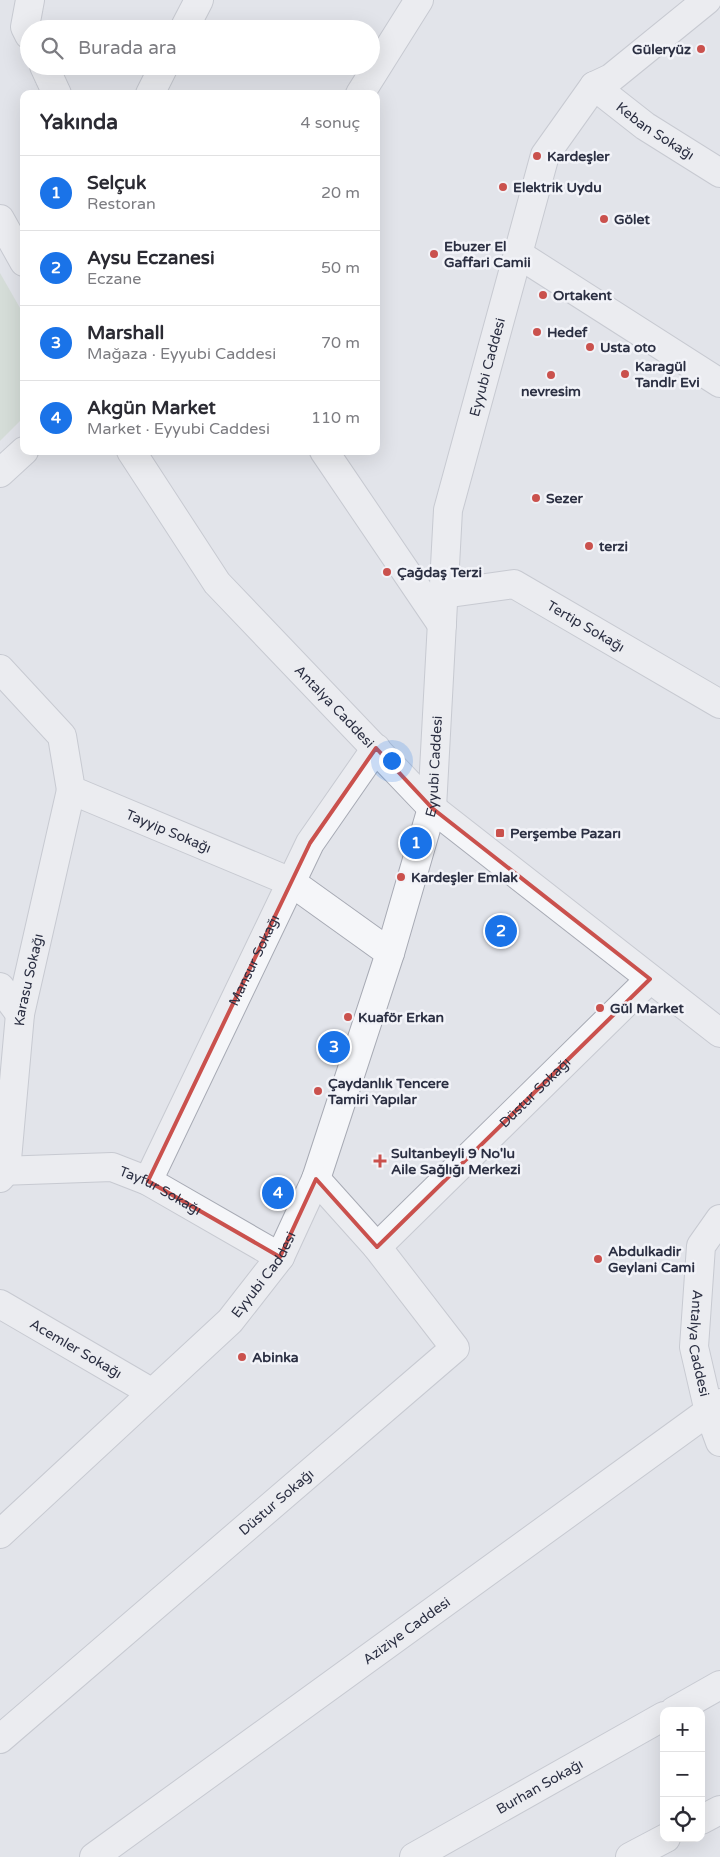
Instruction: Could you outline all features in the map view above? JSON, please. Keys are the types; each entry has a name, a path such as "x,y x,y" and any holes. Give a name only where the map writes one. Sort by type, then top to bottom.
{"street":[{"path":"26,20 30,0"},
{"path":"189,20 199,0"},
{"path":"380,62 419,0"},
{"name":"Eyyubi Caddesi","path":"0,1534 151,1392 230,1321 280,1257 316,1179 390,953 432,808 448,510 544,155 594,86 611,78 707,0"},
{"path":"48,75 55,90"},
{"path":"152,90 160,75"},
{"path":"363,90 372,75"},
{"name":"Keban Sokağı","path":"594,86 645,126 720,173"},
{"path":"0,219 20,255"},
{"path":"518,254 720,383"},
{"path":"1,469 20,454"},
{"name":"Antalya Caddesi","path":"134,455 217,583 432,808 720,1032"},
{"path":"327,455 442,625"},
{"name":"Tertip Sokağı","path":"443,594 514,584 720,704"},
{"path":"0,669 62,736 71,790"},
{"name":"Mansur Sokağı","path":"148,1181 310,843 376,748"},
{"name":"Tayyip Sokağı","path":"71,790 291,882 390,953"},
{"name":"Karasu Sokağı","path":"2,1173 20,1014 71,790"},
{"name":"Düstur Sokağı","path":"377,1247 650,979"},
{"path":"0,987 20,1014"},
{"name":"Tayfur Sokağı","path":"2,1173 112,1167 148,1181 280,1257"},
{"name":"Düstur Sokağı","path":"0,1739 455,1348 377,1247 316,1179"},
{"name":"Antalya Caddesi","path":"720,1220 701,1246 694,1346 714,1407 720,1442"},
{"name":"Acemler Sokağı","path":"0,1304 151,1392"},
{"name":"Aziziye Caddesi","path":"94,1857 714,1407"},
{"path":"681,1707 720,1685"},
{"name":"Burhan Sokağı","path":"414,1857 660,1718"},
{"path":"705,1818 720,1810"},
{"path":"630,1857 660,1841"}],"highlighted area":[{"path":"376,748 432,808 650,979 377,1247 316,1179 280,1257 148,1181 310,843"}],"green space":[{"path":"0,273 20,308 20,421 0,441"}],"place":[{"name":"Güleryüz","path":"701,49"},
{"name":"Kardeşler","path":"537,156"},
{"name":"Elektrik Uydu","path":"503,187"},
{"name":"Gölet","path":"604,219"},
{"name":"Ebuzer El Gaffari Camii","path":"434,254"},
{"name":"Ortakent","path":"543,295"},
{"name":"Hedef","path":"537,332"},
{"name":"Usta oto","path":"590,347"},
{"name":"Karagül Tandlr Evi","path":"625,374"},
{"name":"nevresim","path":"551,375"},
{"name":"Sezer","path":"536,498"},
{"name":"terzi","path":"589,546"},
{"name":"Çağdaş Terzi","path":"387,572"},
{"name":"Perşembe Pazarı","path":"500,833"},
{"name":"Selçuk","path":"416,843"},
{"name":"Kardeşler Emlak","path":"401,877"},
{"name":"Aysu Eczanesi","path":"501,931"},
{"name":"Gül Market","path":"600,1008"},
{"name":"Kuaför Erkan","path":"348,1017"},
{"name":"Marshall","path":"334,1047"},
{"name":"Çaydanlık Tencere Tamiri Yapılar","path":"318,1091"},
{"name":"Sultanbeyli 9 No'lu Aile Sağlığı Merkezi","path":"380,1161"},
{"name":"Akgün Market","path":"278,1193"},
{"name":"Abdulkadir Geylani Cami","path":"598,1259"},
{"name":"Abinka","path":"242,1357"}]}
